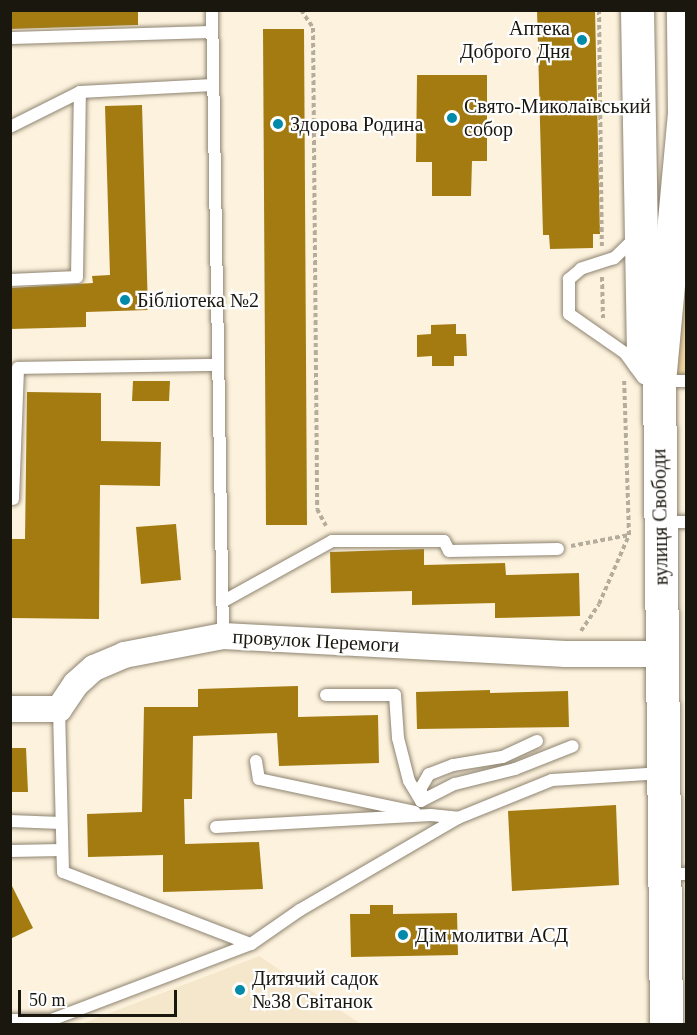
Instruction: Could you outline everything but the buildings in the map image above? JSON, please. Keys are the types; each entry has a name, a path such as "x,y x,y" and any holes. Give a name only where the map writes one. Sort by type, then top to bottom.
{"main road":[{"name":"вулиця Свободи","path":"638,10 640,228 653,379 673,522 675,875 666,1024"},
{"name":"вулиця Свободи","path":"650,1024 644,445 684,114 683,10"},
{"path":"639,117 648,133 666,139 675,135 684,114"},
{"path":"644,445 652,452 652,518 673,522"}],"street":[{"name":"провулок Перемоги","path":"59,709 76,684 94,668 124,655 223,636 566,654 646,654"},
{"path":"10,709 59,709"}],"lane":[{"path":"212,10 223,636"},
{"path":"10,38 212,32"},
{"path":"10,127 80,92 213,85"},
{"path":"10,280 77,277 80,92"},
{"path":"640,228 631,245 602,263 581,269 569,279 569,315 625,353 653,379"},
{"path":"13,499 18,368 218,365"},
{"path":"222,602 333,541 444,541 449,551 558,549"},
{"path":"326,695 395,695 398,738 409,781 431,815"},
{"path":"59,709 63,872 251,944"},
{"path":"422,801 421,788 429,774 453,765 502,757 537,741"},
{"path":"422,801 455,784 515,769 573,746"},
{"path":"256,761 259,780 431,815 458,818"},
{"path":"10,1020 51,1020 251,944 300,910 458,818 552,780 647,774"},
{"path":"216,827 431,815"},
{"path":"10,821 61,823"},
{"path":"10,851 62,850"}],"path":[{"path":"301,10 313,28 317,509 333,541"},
{"path":"600,10 603,337"},
{"path":"599,604 629,535 653,379"},
{"path":"558,549 629,535"}],"shaded area":[{"path":"686,191 686,382 668,382"},
{"name":"Дитячий садок №38 Світанок","path":"259,956 361,1024 81,1024"}],"place":[{"name":"Аптека Доброго Дня","path":"582,40"},
{"name":"Свято-Миколаївський собор","path":"452,118"},
{"name":"Здорова Родина","path":"278,124"},
{"name":"Бібліотека №2","path":"125,300"},
{"name":"Дім молитви АСД","path":"403,935"},
{"name":"Дитячий садок №38 Світанок","path":"240,990"}]}
